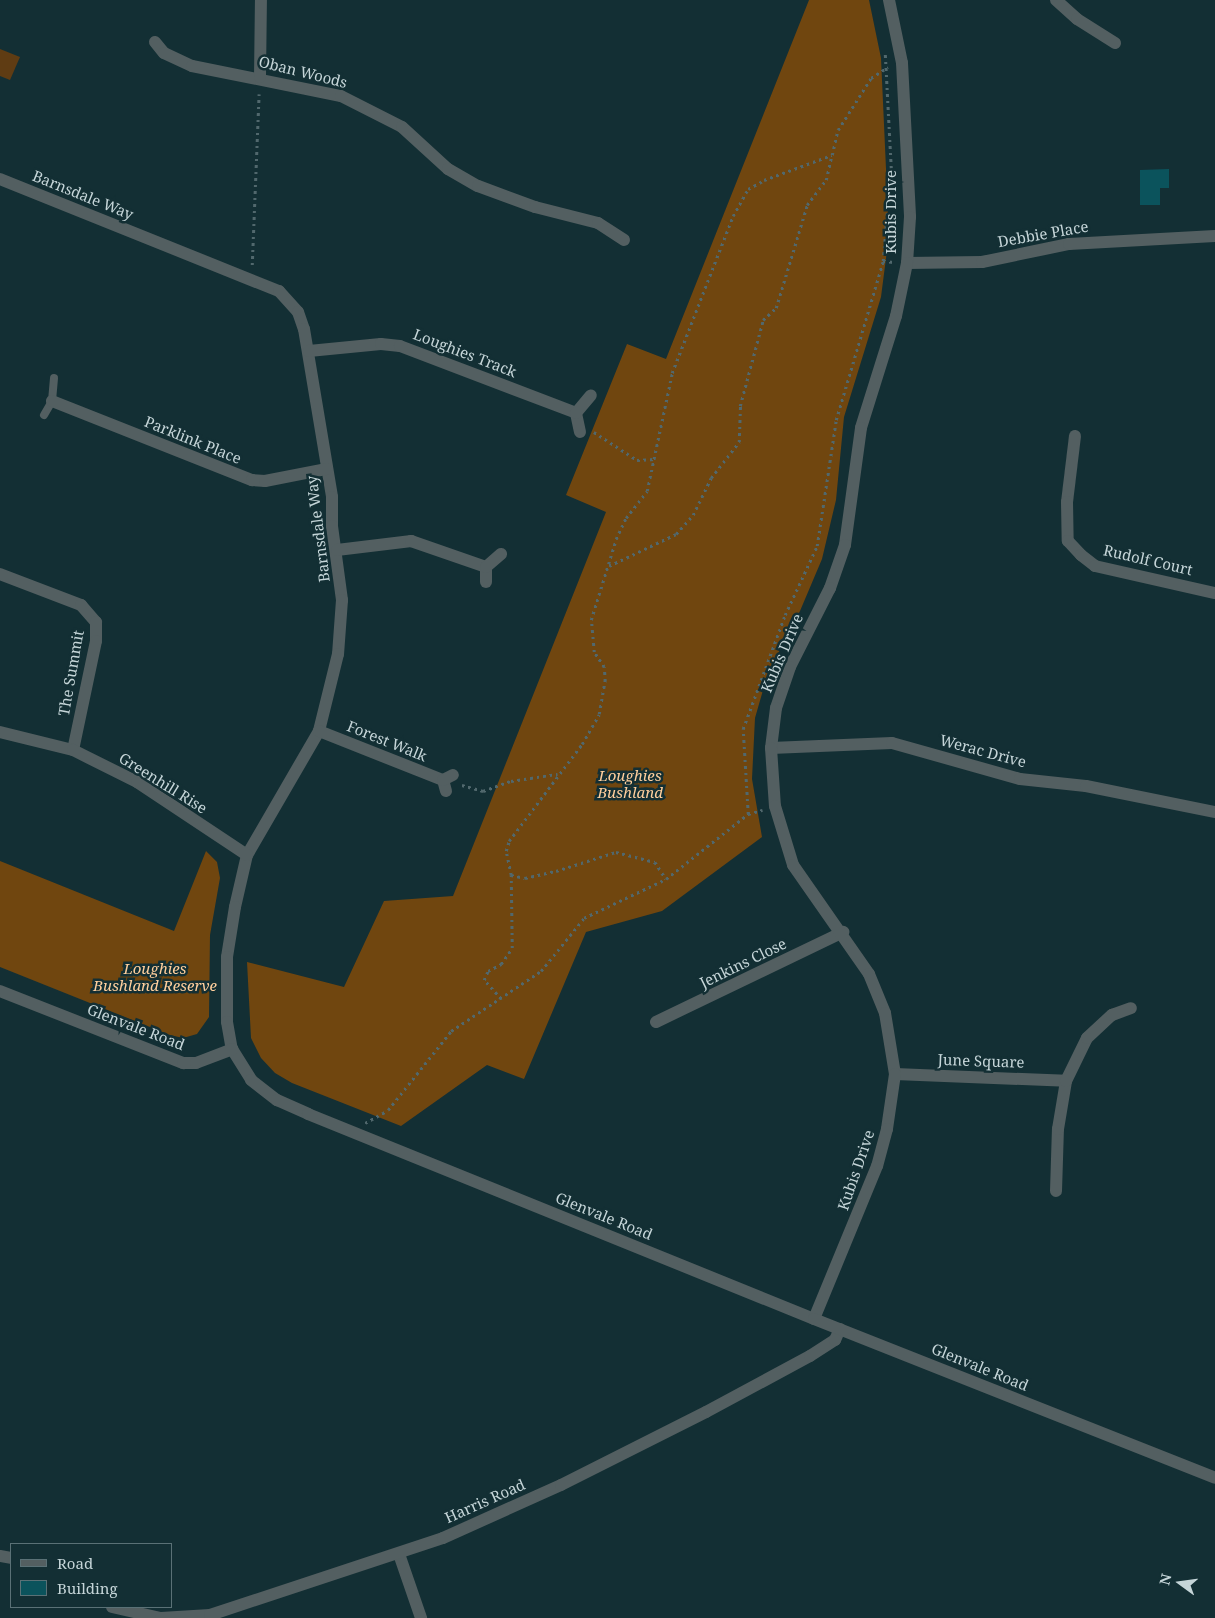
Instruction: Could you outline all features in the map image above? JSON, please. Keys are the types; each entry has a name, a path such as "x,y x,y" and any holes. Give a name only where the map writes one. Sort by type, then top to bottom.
{"street":[{"path":"260,0 260,77"},
{"name":"Kubis Drive","path":"814,1319 877,1166 888,1130 895,1074 886,1013 870,974 843,932 793,865 775,806 771,748 776,708 790,667 830,588 845,545 861,428 896,316 907,263 910,217 902,64 889,0"},
{"path":"1056,0 1078,19 1115,43"},
{"name":"Oban Woods","path":"154,42 164,53 192,66 260,77 341,96 402,127 448,169 478,186 535,207 598,223 624,240"},
{"name":"Barnsdale Way","path":"0,179 279,291 298,312 308,350 327,469 337,550 342,600 338,654 319,731 246,855 227,957 227,1022 232,1049"},
{"name":"Debbie Place","path":"907,263 982,262 1069,244 1215,236"},
{"name":"Loughies Track","path":"308,350 380,344 400,346 576,413"},
{"path":"580,432 576,413 591,395"},
{"name":"Parklink Place","path":"52,401 252,480 265,481 327,469"},
{"name":"Rudolf Court","path":"1075,436 1066,502 1068,541 1080,556 1095,566 1215,592"},
{"path":"337,550 410,541 486,567"},
{"path":"486,582 486,567 501,554"},
{"name":"The Summit","path":"0,574 81,604 96,622 96,641 73,750"},
{"name":"Forest Walk","path":"319,731 447,782"},
{"name":"Greenhill Rise","path":"0,732 73,750 137,782 246,855"},
{"name":"Werac Drive","path":"771,748 892,743 1020,779 1086,786 1215,812"},
{"name":"Jenkins Close","path":"656,1022 843,932"},
{"name":"Glenvale Road","path":"0,990 183,1063 196,1063 232,1049 251,1080 277,1100 814,1319 1215,1478"},
{"path":"1056,1191 1058,1129 1066,1081 1087,1038 1112,1015 1131,1008"},
{"name":"June Square","path":"895,1074 1066,1081"},
{"name":"Harris Road","path":"116,1608 161,1618 210,1615 399,1554 561,1485 698,1416 810,1356 835,1340 840,1329"},
{"path":"399,1554 421,1618"}],"lane":[{"path":"44,415 52,401 54,378"}],"path":[{"path":"350,1130 388,1110 451,1031 477,1011 501,999 540,971 584,918 666,879 748,814 742,729 785,615 817,546 836,420 883,261 891,168 884,68 885,46"},
{"path":"608,567 676,534 693,515 711,478 739,442 740,406 762,320 776,308 807,205 826,180 838,130 871,78 884,68 902,64"},
{"path":"252,281 260,77"},
{"path":"501,999 484,980 488,971 500,964 512,948 511,875 506,851 509,841 557,774 582,744 599,714 606,681 604,668 594,652 591,620 626,518 647,491 656,459 672,373 739,204 748,189 764,180 832,155"},
{"path":"576,413 584,424 604,440 637,460 656,459"},
{"path":"447,782 483,791 512,781 557,774"},
{"path":"511,875 525,878 556,871 616,852 656,862 666,879"}],"shaded area":[{"path":"0,49 20,57 10,80 0,76"}],"green space":[{"name":"Loughies Bushland","path":"809,0 869,0 881,58 889,235 881,297 844,417 836,500 822,559 800,611 768,673 755,718 752,779 762,837 662,911 586,932 524,1079 487,1065 401,1126 292,1083 275,1073 261,1058 251,1038 247,962 344,987 384,901 453,896 606,512 566,495 627,344 666,359"},
{"name":"Loughies Bushland Reserve","path":"206,851 217,862 220,878 210,935 209,1017 197,1034 183,1038 170,1035 0,967 0,861 174,931"}],"building":[{"path":"1169,169 1169,188 1160,188 1160,205 1140,205 1140,170"}]}
